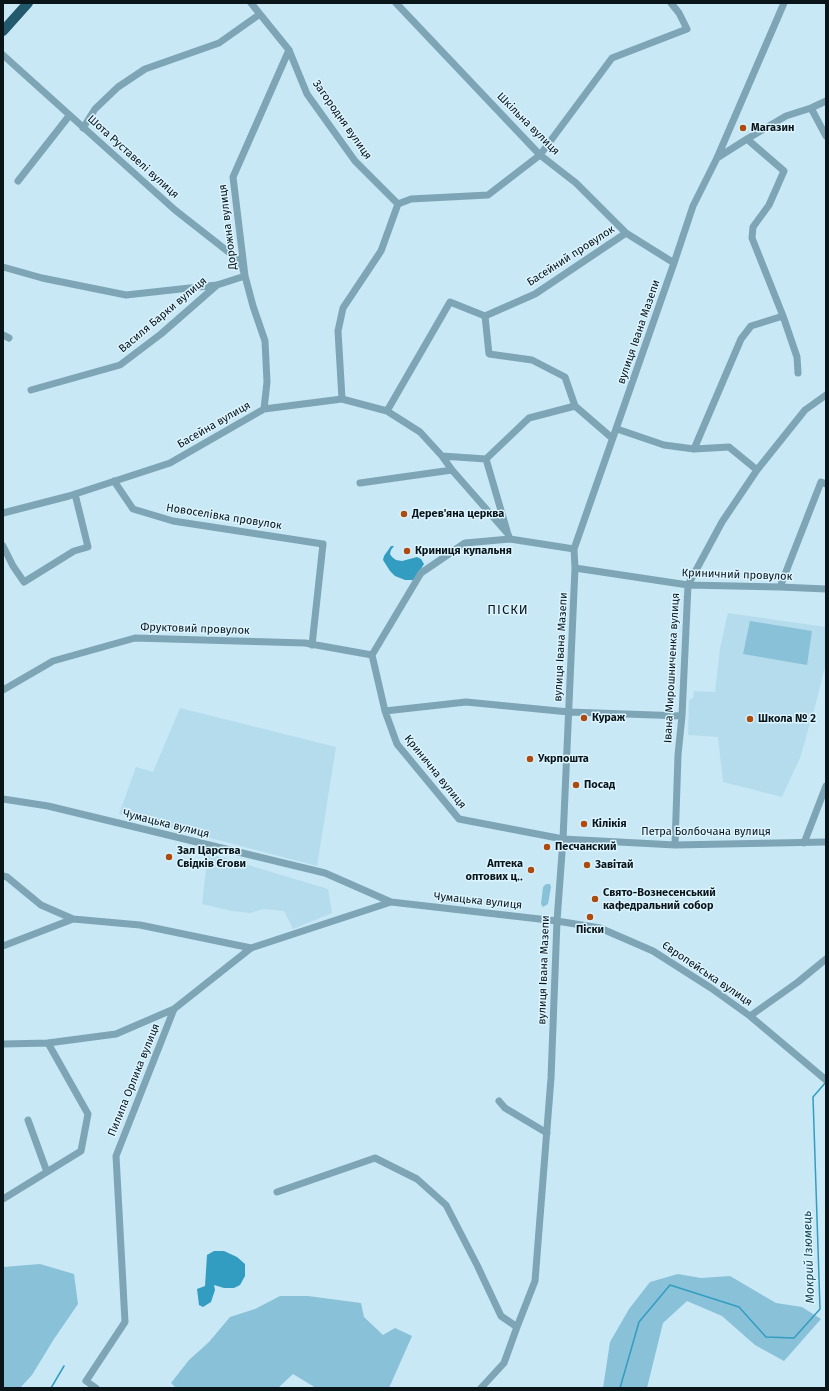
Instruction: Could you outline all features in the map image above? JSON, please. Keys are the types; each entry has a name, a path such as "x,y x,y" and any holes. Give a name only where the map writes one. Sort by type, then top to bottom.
{"highway":[{"path":"3,31 28,3"}],"street":[{"name":"Загородня вулиця","path":"251,3 289,50 308,94 355,161 398,204"},
{"name":"Шкільна вулиця","path":"396,3 540,155 576,183 626,233 674,263"},
{"path":"342,399 338,331 343,308 381,251 398,204 412,200 488,194 540,155 612,58 687,29 680,13 671,3"},
{"name":"вулиця Івана Мазепи","path":"481,1388 504,1363 535,1281 551,1078 557,921 563,840 576,568 574,550 693,206 717,158 784,3"},
{"path":"84,128 95,109 118,87 145,69 219,43 260,14"},
{"name":"Дорожна вулиця","path":"264,409 267,382 265,341 245,276 233,177 289,50"},
{"name":"Шота Руставелі вулиця","path":"3,56 175,210 240,261 245,276"},
{"path":"717,158 786,116 811,108 826,101"},
{"path":"811,108 826,136"},
{"path":"18,181 69,116"},
{"path":"746,139 784,171 769,205 753,227 752,238 797,357 798,373"},
{"name":"Басейний провулок","path":"485,316 535,294 626,233"},
{"path":"3,267 42,278 126,295 217,285 245,276"},
{"name":"Василя Барки вулиця","path":"31,390 120,365 162,334 217,285"},
{"path":"387,411 450,302 485,316 489,354 532,360 565,377 575,406 612,438"},
{"path":"694,448 741,339 751,326 782,316"},
{"name":"Івана Мирошниченка вулиця","path":"676,845 678,754 682,716 688,585 722,522 757,470 805,410 826,395"},
{"name":"Басейна вулиця","path":"3,514 75,494 170,463 264,409 342,399 387,411 420,432 509,536"},
{"path":"442,456 486,459 529,418 575,406"},
{"path":"617,429 664,445 694,448 729,447 757,470"},
{"path":"486,459 509,536"},
{"path":"360,484 452,470"},
{"name":"Новоселівка провулок","path":"114,482 133,509 139,511 173,521 323,544 312,645"},
{"path":"780,587 821,482 826,484"},
{"path":"3,546 13,566 24,582 74,551 88,548 75,494"},
{"path":"372,655 421,573 464,543 509,536 574,550"},
{"name":"Криничний провулок","path":"576,568 688,585 826,589"},
{"name":"Фруктовий провулок","path":"3,690 53,661 135,638 298,643 372,655"},
{"name":"Кринична вулиця","path":"372,655 385,711 397,744 460,819 563,840"},
{"path":"385,711 466,702 569,712 682,716"},
{"path":"804,843 826,786"},
{"name":"Чумацька вулиця","path":"3,799 48,806 325,873 391,902 557,921"},
{"name":"Петра Болбочана вулиця","path":"563,840 676,845 826,842"},
{"path":"3,876 7,877 41,905 73,919 140,925 251,948"},
{"path":"3,1044 48,1043 116,1034 174,1009 251,948 391,902"},
{"path":"3,946 73,919"},
{"name":"Європейська вулиця","path":"557,921 600,928 653,951 711,988 750,1016 826,1080"},
{"path":"750,1016 798,982 826,959"},
{"name":"Пилипа Орлика вулиця","path":"96,1388 87,1384 126,1322 116,1156 174,1009"},
{"path":"3,1199 81,1151 88,1114 48,1043"},
{"path":"499,1101 505,1108 547,1133"},
{"path":"28,1120 47,1172"},
{"path":"277,1192 375,1158 417,1179 446,1205 501,1316 517,1326"}],"shaded area":[{"path":"391,546 394,546 390,554 396,560 402,561 417,557 421,559 424,564 414,580 405,580 395,576 390,571 383,560"},
{"name":"Школа № 2","path":"728,613 826,627 826,663 816,703 800,758 782,797 723,782 718,737 688,735 689,700 693,698 694,691 715,692 720,648"},
{"path":"750,621 812,631 807,665 743,654"},
{"path":"180,708 336,747 317,866 119,814 136,767 153,772"},
{"path":"208,853 328,889 332,913 293,929 284,911 263,909 250,913 232,911 202,904"},
{"path":"546,884 550,884 551,887 548,904 543,907 541,904 543,887"},
{"path":"214,1251 224,1251 237,1257 245,1264 245,1276 240,1285 234,1288 224,1288 214,1285 215,1290 211,1302 203,1307 199,1305 197,1289 205,1286 207,1255"},
{"path":"40,1264 74,1274 78,1304 32,1375 20,1388 3,1388 3,1267"},
{"path":"678,1274 701,1278 730,1276 776,1303 802,1307 821,1319 784,1361 755,1345 722,1316 687,1301 663,1323 647,1388 603,1388 610,1342 629,1309 650,1282"},
{"path":"280,1296 308,1296 361,1303 364,1317 383,1335 395,1328 412,1336 389,1388 316,1388 293,1374 278,1388 176,1388 171,1383 189,1360 209,1342 230,1317 255,1309"}],"waterway":[{"name":"Мокрий Ізюмець","path":"620,1388 639,1322 670,1285 739,1307 766,1337 794,1338 820,1309 813,1097 826,1082"},
{"path":"51,1388 64,1366"}],"place":[{"name":"Магазин","path":"743,128"},
{"name":"Дерев'яна церква","path":"404,514"},
{"name":"Криниця купальня","path":"407,551"},
{"name":"Кураж","path":"584,718"},
{"name":"Школа № 2","path":"750,719"},
{"name":"Укрпошта","path":"530,759"},
{"name":"Посад","path":"576,785"},
{"name":"Кілікія","path":"584,824"},
{"name":"Песчанский","path":"547,847"},
{"name":"Зал Царства Свідків Єгови","path":"169,857"},
{"name":"Завітай","path":"587,865"},
{"name":"Аптека оптових ц‥","path":"531,870"},
{"name":"Свято-Вознесенський кафедральний собор","path":"595,899"},
{"name":"Піски","path":"590,917"}],"district":[{"name":"ПІСКИ","path":"508,610"}]}
